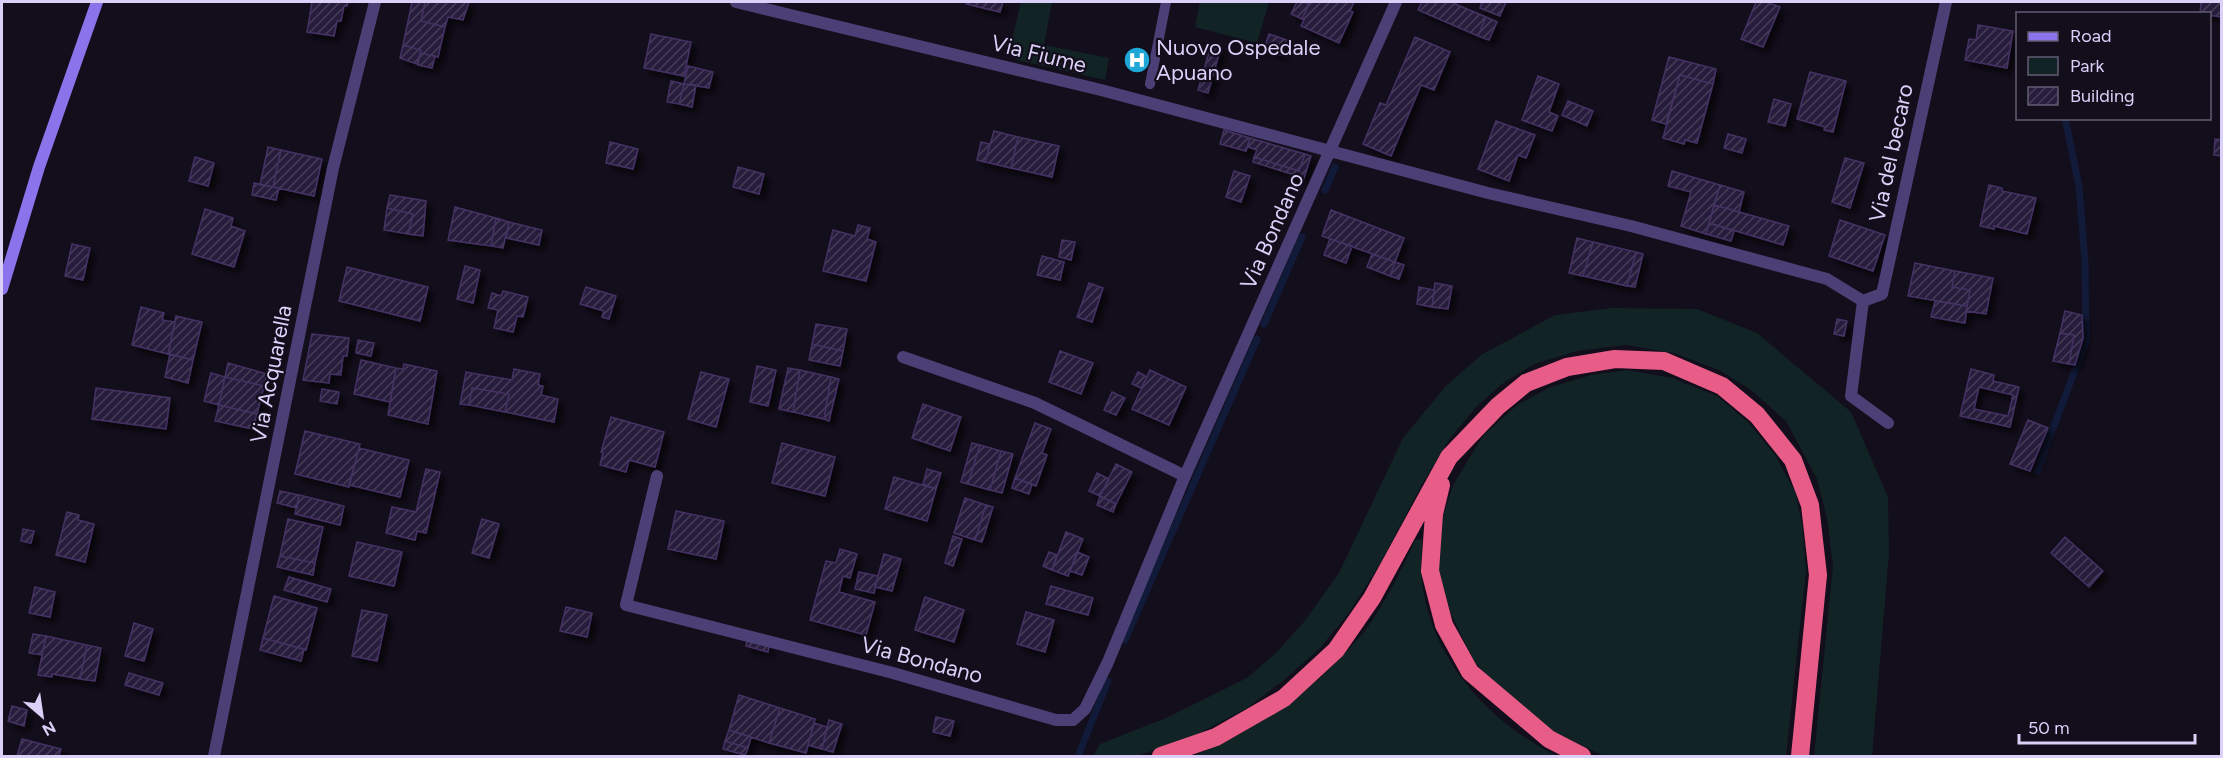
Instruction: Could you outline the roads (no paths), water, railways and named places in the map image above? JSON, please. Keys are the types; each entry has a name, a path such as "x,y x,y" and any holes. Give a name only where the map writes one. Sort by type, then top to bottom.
{"highway":[{"path":"1161,756 1216,737 1284,698 1336,650 1372,598 1449,457 1498,406 1526,383 1567,367 1615,358 1664,361 1722,386 1757,415 1793,460 1810,505 1818,575 1800,756"},
{"path":"1449,457 1434,514 1430,571 1444,625 1470,672 1549,739 1582,756"}],"main road":[{"path":"2,289 39,167 97,2"}],"street":[{"name":"Via Acquarella","path":"214,756 333,168 375,2"},
{"name":"Via Fiume","path":"736,2 1090,87 1488,193 1631,226 1827,279 1863,301"},
{"name":"Via Bondano","path":"657,476 626,605 893,673 1056,720 1073,720 1085,709 1108,662 1185,476 1396,2"},
{"name":"Via del becaro","path":"1863,301 1882,294 1946,2"},
{"path":"1863,301 1851,396 1888,423"},
{"path":"903,357 1035,403 1185,476"}],"lane":[{"path":"1150,84 1166,2"}],"waterway":[{"path":"2037,471 2086,341 2085,262 2079,186 2065,120"},
{"path":"1325,190 1335,167"},
{"path":"1264,324 1302,237"},
{"path":"1125,640 1257,339"},
{"path":"1078,756 1108,681"}],"place":[{"name":"Nuovo Ospedale Apuano","path":"1137,60"}]}
